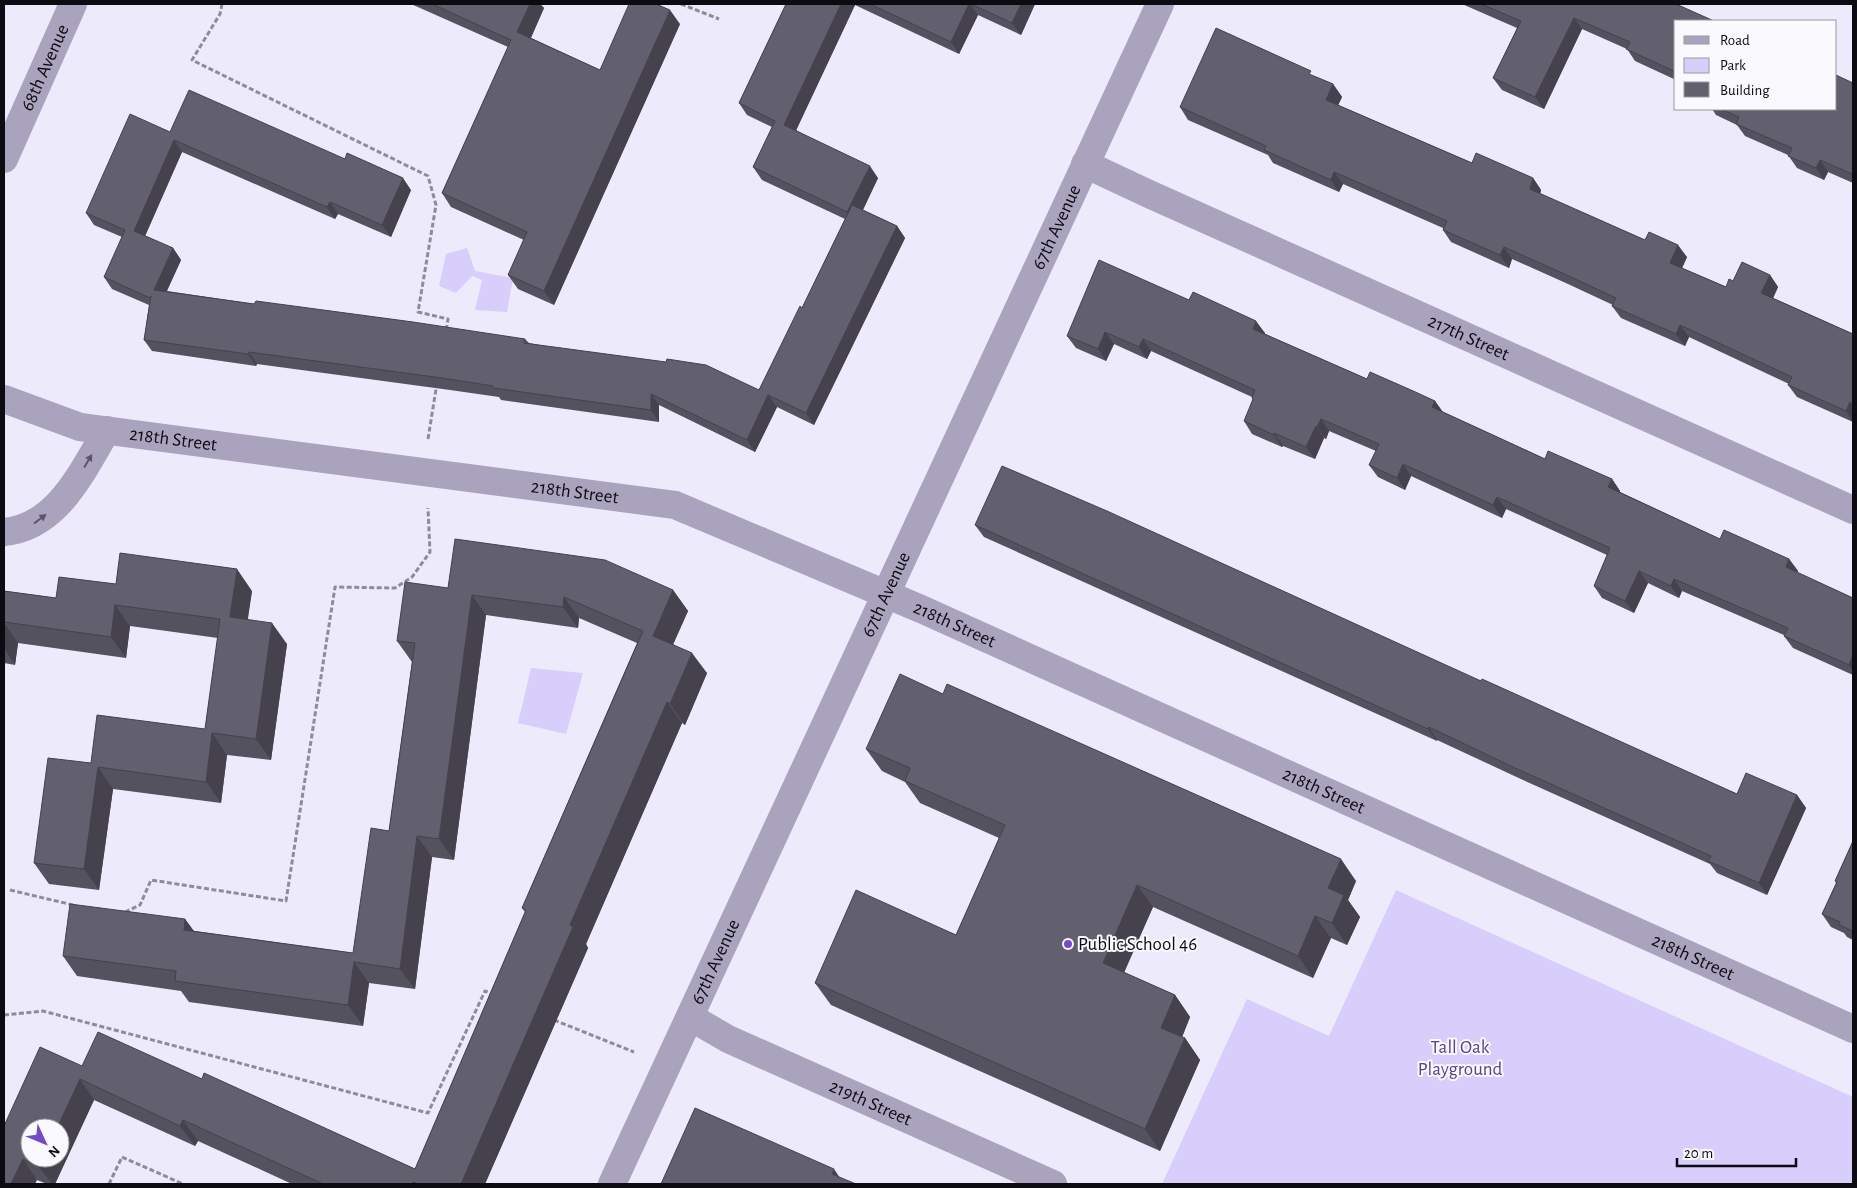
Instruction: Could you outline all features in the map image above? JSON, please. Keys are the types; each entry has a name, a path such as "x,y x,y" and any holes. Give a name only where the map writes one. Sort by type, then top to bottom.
{"street":[{"name":"68th Avenue","path":"4,159 73,4"},
{"name":"67th Avenue","path":"612,1184 1160,4"},
{"name":"217th Street","path":"1085,164 1853,510"},
{"name":"218th Street","path":"4,399 80,427 675,505 921,609 1853,1029"},
{"path":"4,532 17,531 38,522 70,492 107,430"},
{"name":"219th Street","path":"690,1017 728,1039 1053,1184"}],"path":[{"path":"222,4 220,14 192,60 428,176 436,205 418,312 448,319 445,338"},
{"path":"682,4 719,19"},
{"path":"117,916 140,905 151,880 286,901 335,587 395,588 412,576 430,552 426,472 429,430 438,375"},
{"path":"10,890 78,906"},
{"path":"4,1015 44,1011 428,1113 485,991 494,995"},
{"path":"549,1017 667,1066"},
{"path":"109,1184 122,1157 183,1184"}],"green space":[{"path":"467,248 475,271 513,278 507,312 475,310 482,280 472,276 456,293 439,286 446,254"},
{"path":"531,668 583,673 566,734 518,723"},
{"name":"Tall Oak Playground","path":"1396,890 1853,1097 1853,1184 1162,1184 1247,999 1329,1036"}],"building":[{"path":"432,4 530,4 517,32 600,70 629,4 656,4 670,10 544,291 508,275 527,232 442,193 511,40"},
{"path":"786,4 841,4 784,125 870,166 847,212 753,167 775,121 739,103"},
{"path":"870,4 969,4 951,42"},
{"path":"971,4 1021,4 1012,23"},
{"path":"1481,4 1676,4 1712,20 1674,20 1674,71 1626,49 1630,42 1574,18 1535,97 1493,78 1521,21"},
{"path":"1216,28 1311,71 1309,74 1333,84 1326,100 1472,163 1476,153 1533,178 1530,189 1645,240 1649,232 1678,245 1670,263 1726,287 1729,279 1733,281 1742,262 1770,275 1761,293 1853,334 1853,404 1850,402 1846,411 1788,385 1792,377 1680,325 1676,334 1612,306 1616,298 1560,272 1504,247 1500,255 1443,230 1447,221 1334,172 1331,180 1264,150 1266,146 1180,107"},
{"path":"1837,75 1853,83 1852,174 1820,160 1816,168 1788,156 1792,148 1736,124 1739,117 1722,110 1837,110"},
{"path":"189,90 345,159 347,153 403,178 382,225 330,202 327,207 174,140 134,231 173,248 154,290 254,304 256,301 413,322 525,339 524,343 666,362 667,359 706,365 759,390 800,306 802,308 852,205 897,226 806,413 768,395 747,440 651,394 651,410 493,388 493,386 442,378 144,340 151,296 150,298 104,277 125,230 86,213 130,114 170,132"},
{"path":"1099,260 1189,300 1193,292 1256,321 1253,329 1367,379 1370,372 1411,390 1435,401 1432,407 1545,459 1548,451 1612,479 1608,487 1720,539 1724,530 1789,559 1786,567 1853,598 1853,655 1849,665 1784,636 1788,628 1674,579 1671,586 1639,571 1625,601 1594,586 1610,548 1497,497 1493,505 1403,464 1397,478 1369,465 1379,444 1321,419 1306,447 1274,433 1274,435 1244,421 1255,390 1143,339 1139,347 1105,332 1098,349 1067,336"},
{"path":"1002,466 1107,511 1481,681 1482,679 1737,794 1746,773 1797,795 1759,883 1708,861 1711,856 1515,768 1429,727 1428,729 975,525"},
{"path":"455,539 605,560 673,590 653,636 692,653 670,704 667,702 570,925 573,927 461,1184 419,1184 413,1182 412,1184 323,1184 183,1120 180,1126 80,1079 62,1118 20,1118 20,1165 11,1184 4,1184 4,1126 40,1047 82,1066 98,1032 202,1079 204,1073 415,1169 526,910 522,908 643,631 564,597 563,607 472,595 439,839 417,836 400,969 354,962 348,1005 175,981 176,971 63,956 70,904 185,919 184,930 353,953 371,828 389,831 415,643 397,641 405,582 448,588"},
{"path":"120,553 237,569 230,617 272,623 256,739 212,733 206,782 98,767 84,869 34,863 48,758 91,763 97,715 205,729 220,619 115,605 111,637 4,622 4,591 56,598 59,577 116,584"},
{"path":"900,674 943,694 947,684 1341,859 1328,888 1344,895 1332,923 1315,916 1298,956 1137,885 1103,963 1175,995 1161,1028 1185,1038 1145,1129 815,983 856,890 956,935 1005,825 905,781 910,768 866,749"},
{"path":"1853,841 1853,931 1839,925 1840,922 1822,914"},
{"path":"695,1108 834,1169 832,1174 856,1184 661,1184"}],"place":[{"name":"Public School 46","path":"1068,944"}]}
